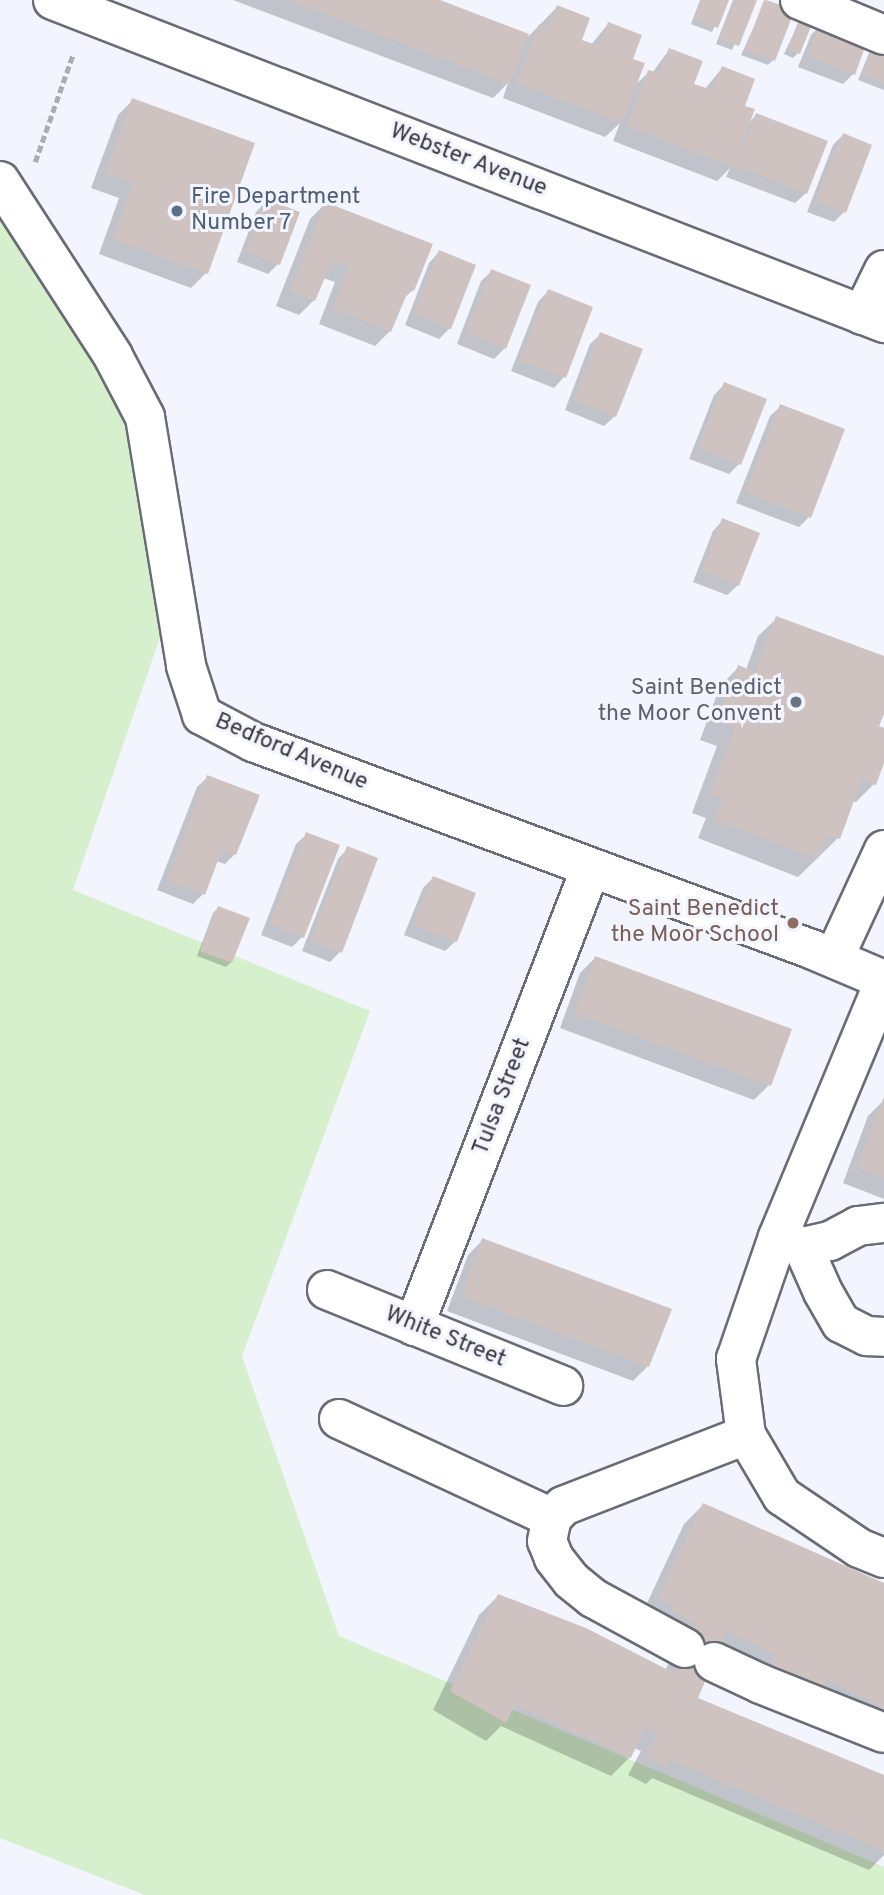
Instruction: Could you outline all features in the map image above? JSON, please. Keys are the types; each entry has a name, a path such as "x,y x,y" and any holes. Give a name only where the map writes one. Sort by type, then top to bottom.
{"street":[{"name":"Webster Avenue","path":"52,0 130,14 873,319"},
{"path":"800,0 884,35"},
{"name":"Bedford Avenue","path":"0,181 113,356 145,417 186,666 202,715 253,742 834,958 884,981"},
{"path":"873,319 884,270"},
{"path":"834,958 884,850"},
{"name":"Tulsa Street","path":"414,1326 590,869"},
{"path":"884,981 791,1242 736,1359 746,1435 782,1496 859,1548 884,1558"},
{"path":"791,1242 830,1241 858,1226 884,1223"},
{"path":"791,1242 841,1323 867,1336 884,1337"},
{"name":"White Street","path":"327,1290 563,1386"},
{"path":"339,1419 552,1518"},
{"path":"746,1435 563,1506 552,1518 547,1541 554,1558 571,1580 593,1598 699,1655 761,1684 884,1733"}],"path":[{"path":"35,162 74,54"}],"green space":[{"path":"0,181 113,356 175,594 73,890 370,1011 242,1356 339,1636 884,1867 884,1895 145,1895 0,1838"}],"building":[{"path":"287,0 440,0 529,34 509,84"},
{"path":"702,0 729,0 718,28 694,19"},
{"path":"735,0 757,0 739,46 719,39"},
{"path":"764,0 795,9 775,61 745,50"},
{"path":"557,5 590,18 582,40 599,46 608,22 642,35 633,59 645,63 622,123 516,83 539,24 548,28"},
{"path":"802,11 815,16 800,54 788,49"},
{"path":"821,23 867,41 855,75 807,56"},
{"path":"876,39 884,42 884,83 862,75"},
{"path":"669,48 703,61 694,84 712,90 722,66 755,79 745,106 755,109 733,167 627,126 648,70 659,73"},
{"name":"Fire Department Number 7","path":"132,98 255,143 208,274 113,239 133,183 105,173"},
{"path":"756,113 828,141 807,194 735,166"},
{"path":"843,133 872,145 846,213 816,201"},
{"path":"266,199 300,212 280,265 246,252"},
{"path":"325,202 433,244 414,291 409,289 391,332 333,309 349,267 332,261 315,301 290,291"},
{"path":"439,250 476,265 451,329 414,314"},
{"path":"491,269 531,285 506,349 466,333"},
{"path":"548,289 593,307 566,378 520,361"},
{"path":"600,332 643,349 616,417 574,400"},
{"path":"724,382 767,399 741,465 698,448"},
{"path":"780,404 845,429 811,518 746,492"},
{"path":"722,518 760,533 739,586 702,571"},
{"path":"776,616 884,656 884,714 879,726 884,728 884,763 876,785 862,779 840,839 827,835 818,859 715,820 723,799 709,794 735,728 717,721 738,665 755,672"},
{"path":"207,775 260,795 236,855 222,850 205,895 167,880"},
{"path":"306,832 340,845 304,938 270,924"},
{"path":"347,846 378,858 342,953 311,940"},
{"path":"433,876 476,893 457,942 413,925"},
{"path":"218,906 250,918 232,963 200,951"},
{"path":"595,956 792,1029 771,1086 574,1013"},
{"path":"884,1097 884,1178 857,1168"},
{"path":"482,1238 672,1309 649,1367 461,1296"},
{"path":"703,1503 884,1583 884,1708 827,1679 820,1696 766,1674 775,1655 726,1631 698,1698 884,1775 884,1851 671,1760 666,1767 645,1756 658,1732 645,1726 631,1758 515,1705 506,1723 450,1691 498,1594 586,1628 674,1673 695,1623 671,1611 673,1606 658,1597"}],"place":[{"name":"Fire Department Number 7","path":"177,211"},
{"name":"Saint Benedict the Moor Convent","path":"796,702"},
{"name":"Saint Benedict the Moor School","path":"793,923"}]}
